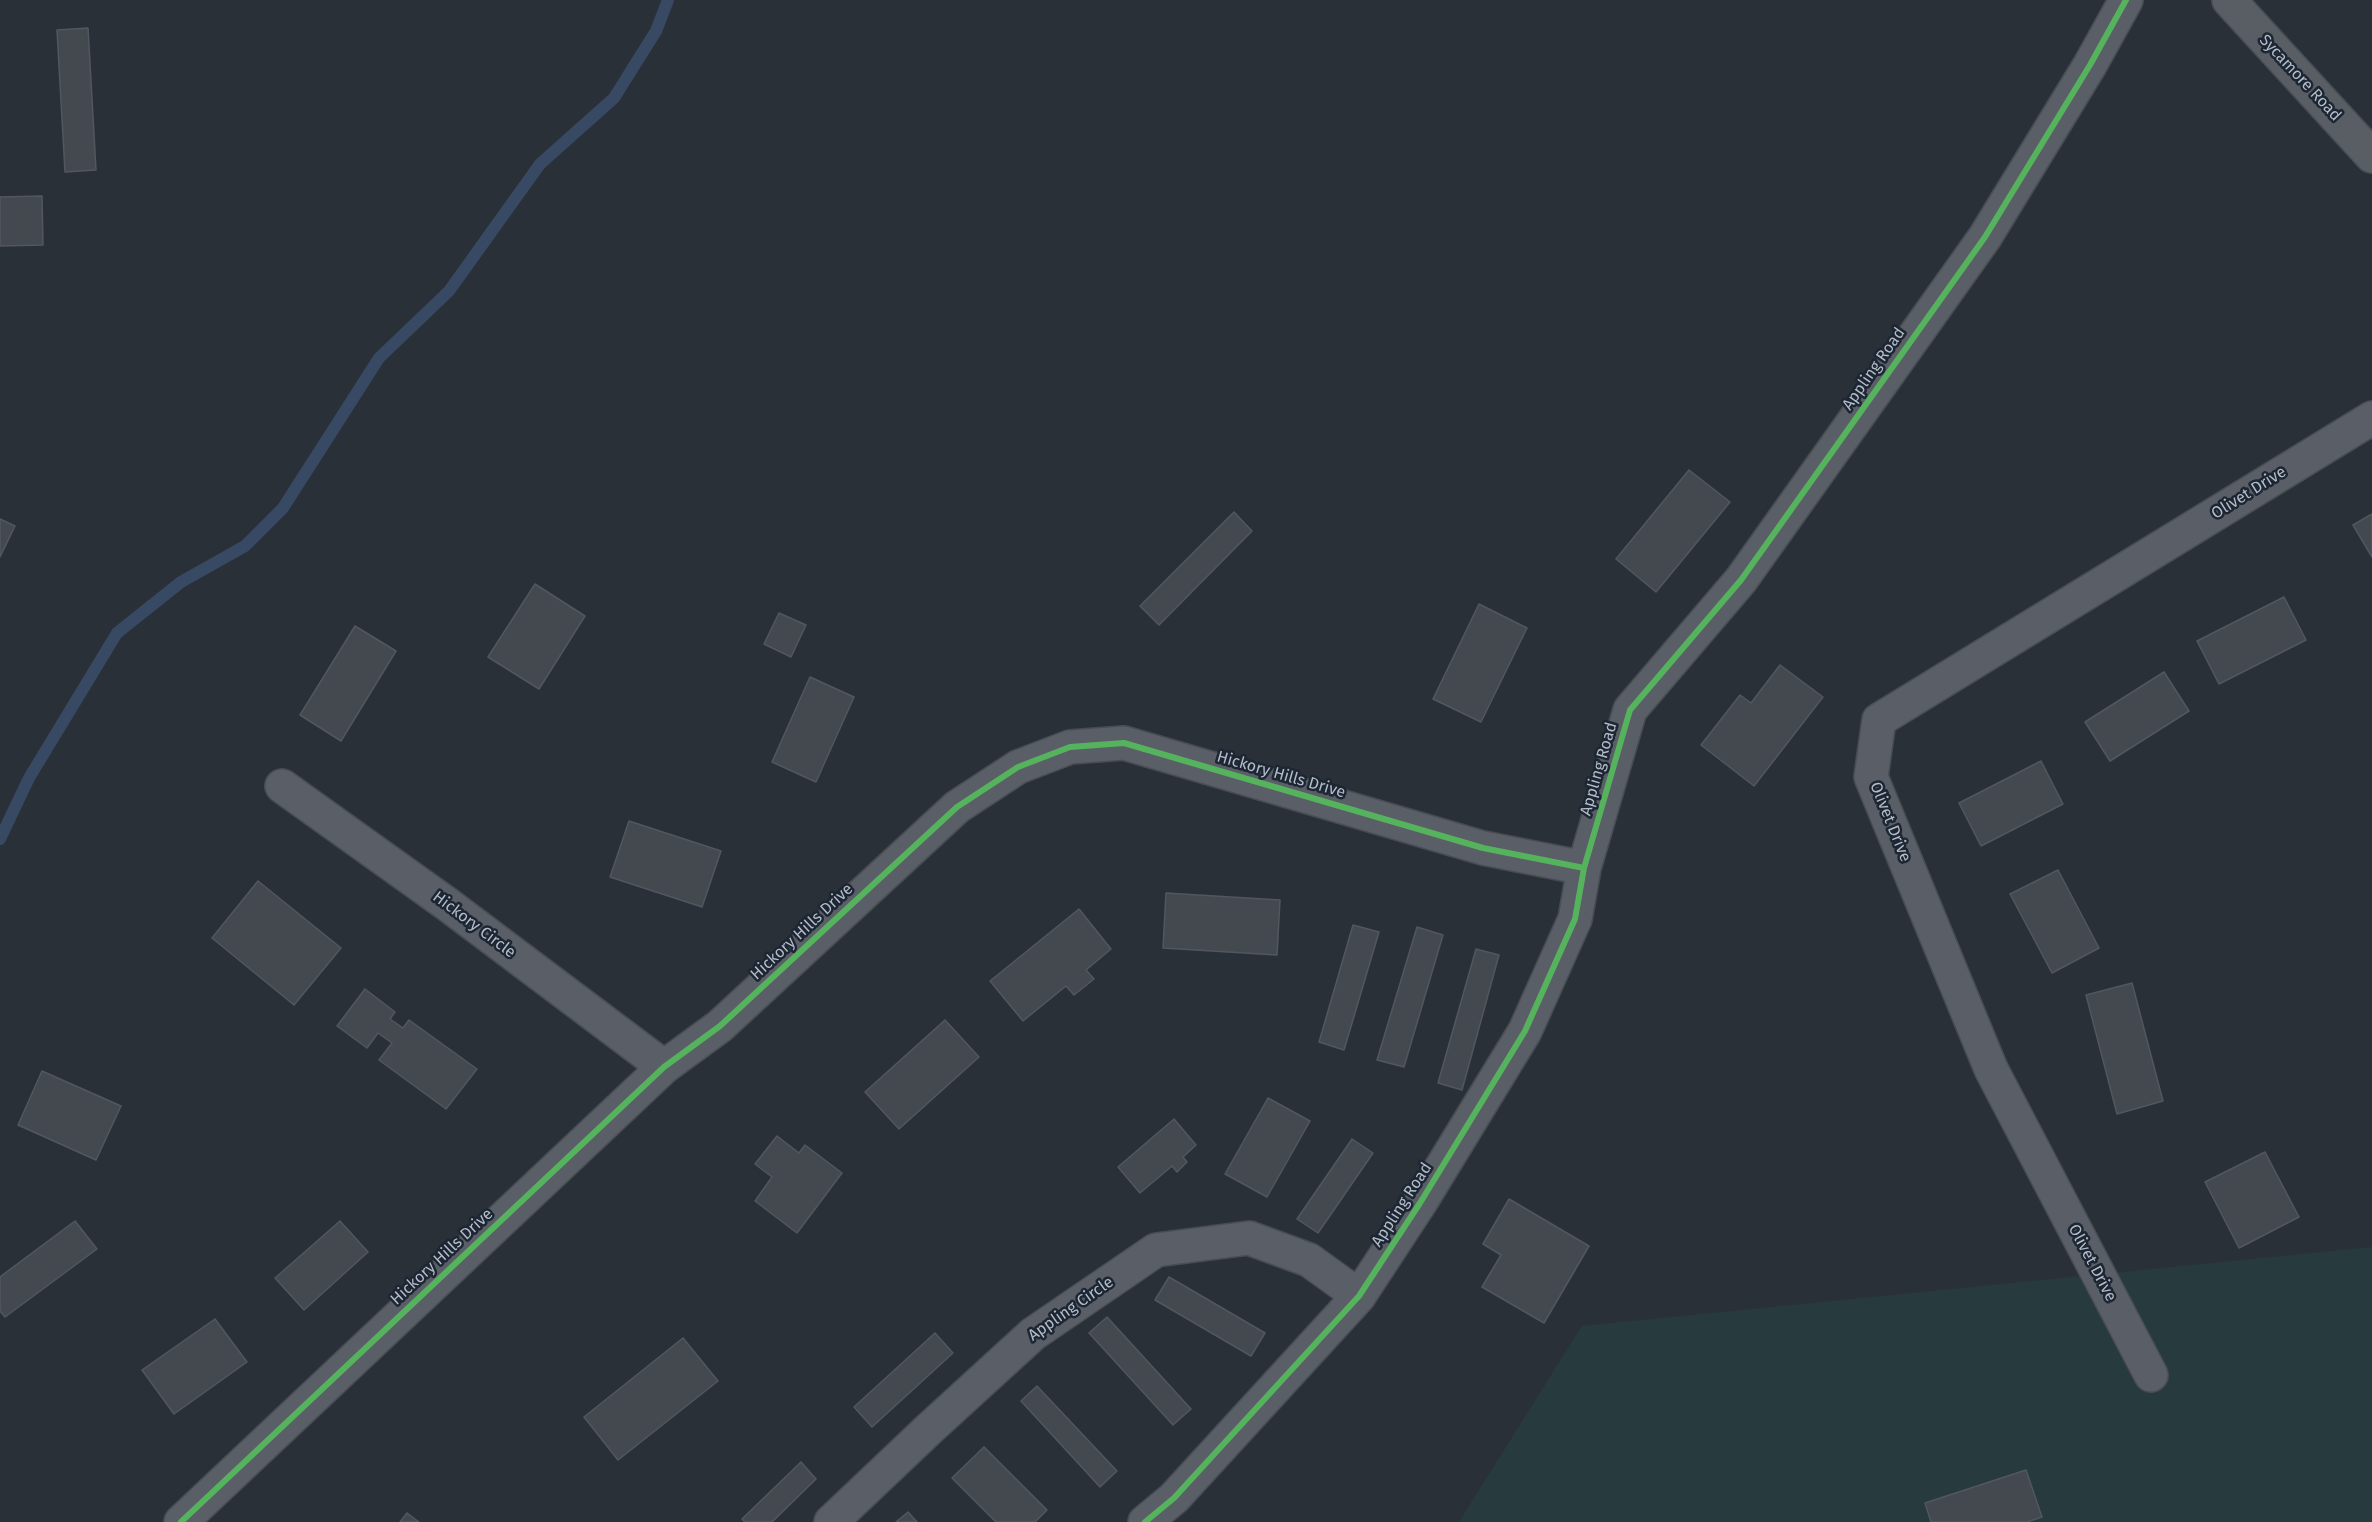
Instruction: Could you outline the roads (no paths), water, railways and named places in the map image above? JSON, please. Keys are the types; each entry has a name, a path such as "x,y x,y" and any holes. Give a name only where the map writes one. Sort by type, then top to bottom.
{"street":[{"name":"Appling Road","path":"1144,1522 1174,1498 1359,1296 1420,1203 1525,1030 1575,919 1584,868 1630,710 1740,580 1985,237 2090,65 2126,0"},
{"name":"Sycamore Road","path":"2229,0 2372,156"},
{"name":"Olivet Drive","path":"2151,1375 1991,1069 1871,777 1879,720 2372,418"},
{"name":"Hickory Hills Drive","path":"181,1522 664,1067 720,1026 957,807 1018,767 1070,747 1124,743 1483,848 1584,868"},
{"name":"Hickory Circle","path":"282,786 447,904 664,1067"},
{"name":"Appling Circle","path":"831,1522 1033,1334 1156,1250 1249,1238 1309,1260 1359,1296"}],"waterway":[{"path":"0,839 29,778 117,633 181,582 245,546 283,508 379,358 449,291 540,164 614,98 656,31 668,0"}]}
